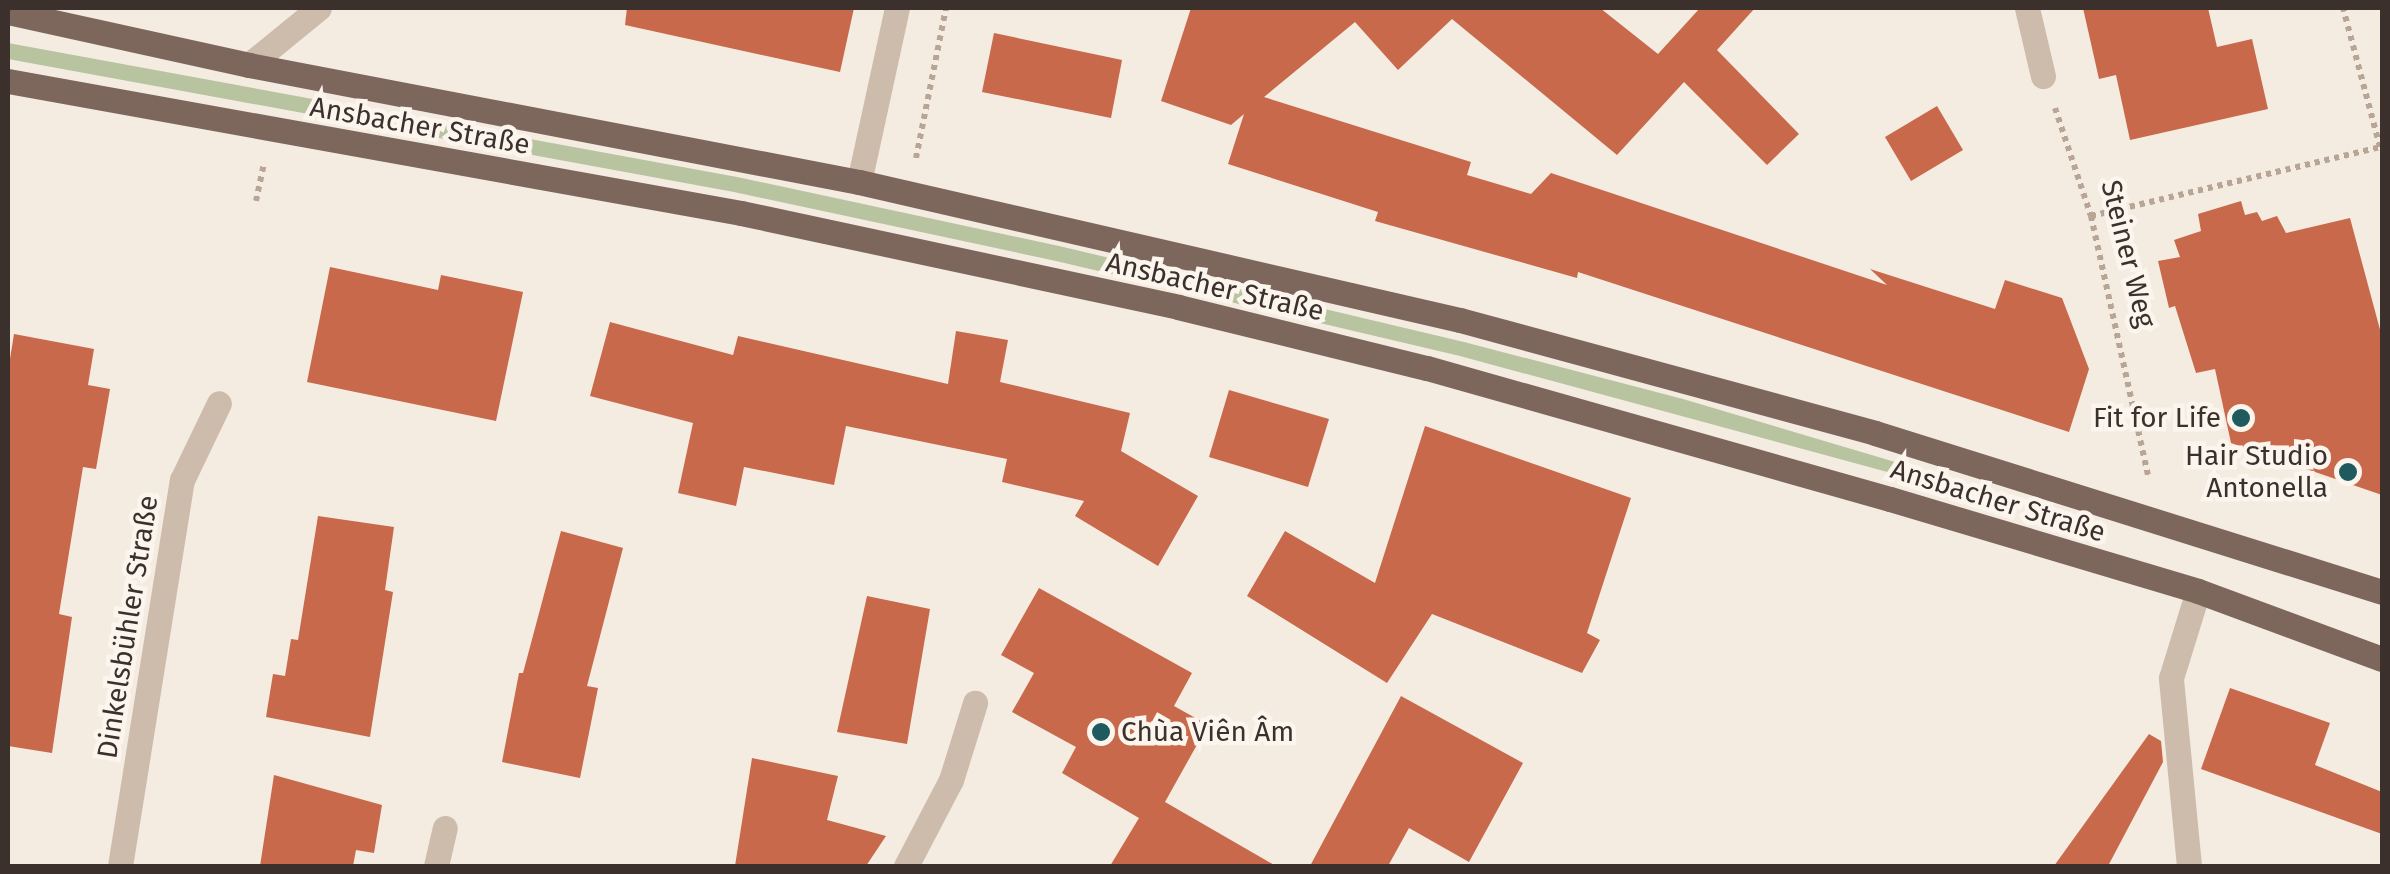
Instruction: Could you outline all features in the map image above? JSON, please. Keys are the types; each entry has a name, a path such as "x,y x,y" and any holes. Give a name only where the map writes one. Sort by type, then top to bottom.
{"main road":[{"name":"Ansbacher Straße","path":"8,12 249,66 859,182 1460,320 1875,433 2382,592"},
{"name":"Ansbacher Straße","path":"8,80 741,213 1178,307 1428,368 2198,591 2382,659"}],"street":[{"path":"249,66 319,8"},
{"path":"859,182 897,8"},
{"path":"2028,8 2044,76"},
{"name":"Dinkelsbühler Straße","path":"120,866 182,480 219,404"},
{"path":"2190,866 2171,678 2198,591"},
{"path":"906,866 951,780 975,703"},
{"path":"436,866 444,828"}],"path":[{"path":"908,193 946,8"},
{"path":"2092,216 2380,147 2343,8"},
{"name":"Steiner Weg","path":"2044,76 2092,216 2158,519"}],"green space":[{"path":"8,43 737,177 1059,246 1464,342 1683,399 1966,483 1961,492 1460,356 1056,261 734,192 8,59"}],"building":[{"path":"627,8 854,8 840,72 625,25"},
{"path":"1191,8 1600,8 1658,54 1700,8 1755,8 1717,50 1799,134 1767,165 1684,82 1617,155 1452,19 1398,70 1355,22 1264,97 1471,162 1467,175 1531,194 1551,173 1887,285 1870,269 1995,309 2005,280 2062,298 2089,369 2069,432 1578,272 1577,278 1375,221 1378,212 1228,164 1244,114 1231,125 1161,101"},
{"path":"2083,8 2208,8 2217,47 2252,39 2268,109 2130,140 2116,75 2099,79"},
{"path":"994,33 1122,60 1111,118 982,92"},
{"path":"1937,106 1963,150 1911,181 1885,137"},
{"path":"2241,201 2245,215 2257,212 2262,221 2277,216 2286,233 2350,218 2382,337 2382,495 2231,443 2215,369 2196,373 2175,306 2169,308 2158,261 2180,257 2174,240 2201,231 2198,214"},
{"path":"330,267 438,290 441,275 523,292 496,421 307,382"},
{"path":"610,322 733,355 738,336 948,384 956,331 1008,340 1000,382 1130,413 1121,451 1198,496 1158,566 1075,516 1084,501 1002,482 1007,459 846,426 834,485 744,467 736,506 678,493 693,423 590,396"},
{"path":"14,334 94,349 88,385 110,389 96,469 83,467 59,614 72,617 52,753 8,746 8,371"},
{"path":"1229,390 1329,419 1308,487 1209,457"},
{"path":"1425,426 1631,498 1587,633 1600,640 1582,673 1432,614 1387,683 1247,596 1285,531 1375,583"},
{"path":"318,516 394,527 385,590 393,592 370,737 266,717 273,674 285,676 291,639 298,640"},
{"path":"561,531 623,548 587,686 598,688 580,778 502,762 519,673 523,673"},
{"path":"1039,588 1192,673 1174,706 1208,725 1165,802 1276,866 1110,866 1139,818 1062,773 1076,747 1012,712 1034,673 1001,655"},
{"path":"867,596 930,609 907,744 837,732"},
{"path":"2230,688 2330,723 2315,765 2382,792 2382,834 2201,769"},
{"path":"1401,696 1523,763 1469,862 1409,828 1388,866 1310,866"},
{"path":"2149,734 2161,741 2163,762 2108,866 2054,866"},
{"path":"752,758 838,776 827,820 886,836 866,866 735,866"},
{"path":"274,775 382,805 374,853 356,850 353,866 260,866"}],"place":[{"name":"Fit for Life","path":"2241,418"},
{"name":"Hair Studio Antonella","path":"2348,472"},
{"name":"Chùa Viên Âm","path":"1101,732"}]}
